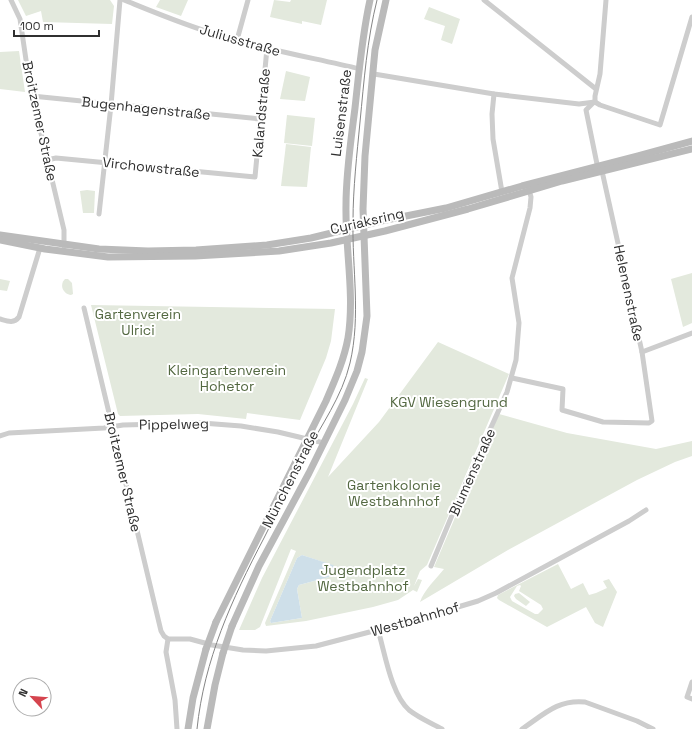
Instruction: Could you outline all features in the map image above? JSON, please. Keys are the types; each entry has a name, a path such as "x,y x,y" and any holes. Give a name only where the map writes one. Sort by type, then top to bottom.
{"main road":[{"name":"Luisenstraße","path":"347,240 347,177 365,24 370,0"},
{"name":"Luisenstraße","path":"364,236 363,190 365,156 377,37 386,0"},
{"name":"Cyriaksring","path":"41,244 114,257 222,255 279,251 347,240 468,209 692,141"},
{"name":"Cyriaksring","path":"64,248 164,251 204,250 267,245 300,240 446,208 502,192 692,149"},
{"path":"0,235 41,244"},
{"name":"Münchenstraße","path":"208,729 215,685 232,626 259,566 324,443 352,383 363,347 367,316 364,236"},
{"path":"0,240 41,244"},
{"name":"Münchenstraße","path":"188,729 193,698 206,649 216,622 308,438 339,372 348,338 350,301 347,240"}],"street":[{"name":"Broitzemer Straße","path":"11,0 20,19 32,96 64,230 64,248"},
{"path":"99,214 111,105 120,0"},
{"name":"Juliusstraße","path":"124,0 191,26 237,40 360,69"},
{"path":"237,40 248,0"},
{"path":"484,0 596,89"},
{"path":"595,102 596,89 600,74 606,0"},
{"path":"374,74 494,94 579,104 595,102 660,125 692,17"},
{"name":"Kalandstraße","path":"255,178 267,48"},
{"path":"494,94 492,138 502,192"},
{"name":"Bugenhagenstraße","path":"32,96 260,119"},
{"name":"Helenenstraße","path":"512,378 563,389 562,410 603,422 649,423 652,421 642,352 586,110 595,102"},
{"name":"Virchowstraße","path":"47,160 56,158 105,162 255,178"},
{"name":"Blumenstraße","path":"431,566 512,378 516,360 520,323 512,278 530,208 531,198 529,190"},
{"path":"0,319 13,322 19,317 41,244"},
{"name":"Broitzemer Straße","path":"84,308 161,631 166,638 166,652 175,700 178,729"},
{"path":"642,352 692,333"},
{"name":"Pippelweg","path":"0,436 9,433 112,427 123,425 208,423 241,426 308,438 324,443"},
{"name":"Westbahnhof","path":"166,638 190,638 232,649 266,650 316,646 378,630 470,604 490,596 629,521 646,510"},
{"path":"378,630 393,685 400,699 410,711 442,729"},
{"path":"690,698 692,682"},
{"path":"522,729 560,704 577,702 585,702 637,721 650,728"}],"green space":[{"path":"18,0 110,0 114,6 112,24 43,22 41,11 26,16"},
{"path":"160,0 188,0 181,16 156,7"},
{"path":"274,0 290,2 291,0 327,0 321,25 302,21 302,24 270,17"},
{"path":"429,7 460,19 452,44 441,40 445,26 424,19"},
{"path":"19,51 25,92 0,89 0,52"},
{"path":"286,71 310,77 305,101 280,99"},
{"path":"287,115 315,118 312,146 284,143"},
{"path":"286,144 311,147 307,187 281,186"},
{"path":"80,191 95,191 94,213 83,213"},
{"path":"692,273 692,323 683,327 671,279"},
{"path":"0,279 10,281 7,291 0,290"},
{"path":"65,279 68,279 72,283 73,294 71,295 66,293 63,289 62,284"},
{"name":"Kleingartenverein Hohetor","path":"91,305 335,309 331,341 326,358 300,420 247,413 246,419 198,414 120,416 118,414"},
{"path":"438,342 509,374 427,565 420,571 414,586 418,579 422,580 417,592 413,590 398,600 373,607 306,621 266,626 265,623 296,551 291,549 260,627 255,630 239,630 262,578 353,404 365,378 368,379 328,477 379,422","holes":["302,555 332,565 333,569 329,577 299,585 297,589 302,618 271,623 270,621 297,558"]},
{"path":"499,414 567,433 656,449 692,441 692,456 675,462 637,480 508,550 420,602 427,589 444,569 434,567"},
{"path":"558,564 571,589 583,583 589,595 607,588 603,581 609,579 617,592 603,627 595,623 586,607 547,627 499,600 497,598 498,595","holes":["517,586 521,586 519,591 541,605 543,609 538,614 535,614 512,601 510,597"]},
{"path":"519,593 530,602 526,606 514,596 515,594"}],"shaded area":[{"path":"302,555 334,566 329,577 299,585 297,589 302,618 271,623 270,621 297,558"}],"tram line":[{"path":"197,729 206,679 221,630 252,561 311,444 342,388 350,363 356,310 353,239 354,184 366,61 377,0"}],"park label":[{"name":"Gartenverein Ulrici","path":"138,322"},
{"name":"KGV Wiesengrund","path":"449,402"},
{"name":"Gartenkolonie Westbahnhof","path":"394,494"},
{"name":"Jugendplatz Westbahnhof","path":"363,578"}]}
